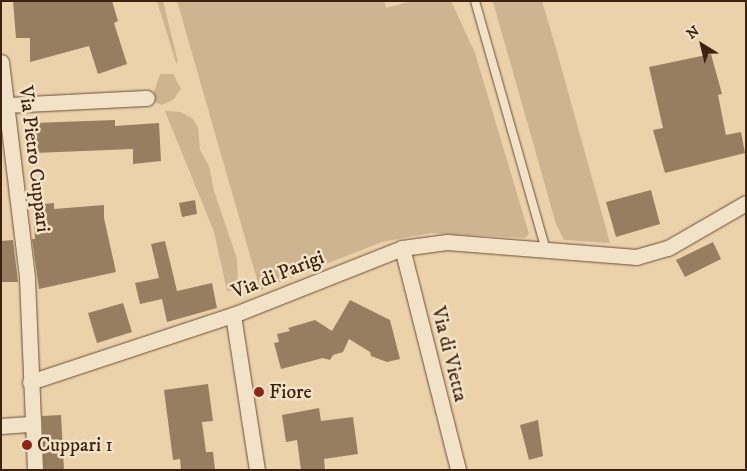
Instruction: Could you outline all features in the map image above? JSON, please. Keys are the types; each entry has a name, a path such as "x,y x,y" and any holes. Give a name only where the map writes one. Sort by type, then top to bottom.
{"street":[{"name":"Via Pietro Cuppari","path":"1,62 27,278 35,470"},
{"path":"7,105 147,98"},
{"name":"Via di Parigi","path":"30,382 233,315 402,248 437,242 636,257 652,254 746,203"},
{"name":"Via di Vietta","path":"402,248 458,470"},
{"path":"233,315 257,470"},
{"path":"1,426 32,424"}],"lane":[{"path":"474,1 546,250"}],"shaded area":[{"path":"157,1 163,1 178,62 176,63"},
{"path":"177,1 384,1 386,8 412,1 451,1 475,53 529,234 525,238 431,233 382,242 260,290"},
{"path":"542,1 610,243 564,240 556,224 493,2"},
{"path":"160,74 173,74 181,89 174,99 162,105 155,102 154,92"},
{"path":"165,111 180,112 193,119 198,127 200,150 209,166 214,191 237,259 238,289 227,291 214,232"}],"building":[{"path":"13,1 112,1 118,21 114,23 127,64 98,74 89,46 30,62 30,38 16,38"},
{"path":"711,54 722,94 718,95 726,135 741,132 745,153 665,173 653,130 663,128 649,67"},
{"path":"115,120 115,126 159,123 161,161 133,164 133,149 34,153 33,123"},
{"path":"651,190 660,224 616,237 606,202"},
{"path":"195,200 197,214 182,217 179,203"},
{"path":"54,203 54,209 104,205 104,218 116,272 39,289 32,239 35,239 33,205"},
{"path":"13,240 18,282 1,282 1,241"},
{"path":"165,241 177,291 212,283 217,308 167,322 162,299 140,304 135,283 159,278 151,244"},
{"path":"713,242 721,259 685,277 676,260"},
{"path":"350,300 390,320 400,359 387,362 371,356 370,352 349,339 343,352 333,355 330,360 323,358 281,369 274,343 279,342 277,334 290,331 288,328 315,320 332,331"},
{"path":"123,303 132,332 97,343 88,313"},
{"path":"208,384 213,421 202,422 206,452 213,452 215,470 181,470 180,459 173,460 164,390"},
{"path":"319,408 321,421 353,417 358,454 324,459 325,470 301,470 297,440 286,442 282,415"},
{"path":"61,415 64,470 44,470 42,416"},
{"path":"538,420 543,456 529,460 520,425"}],"place":[{"name":"Fiore","path":"259,392"},
{"name":"Cuppari 1","path":"27,445"}]}
